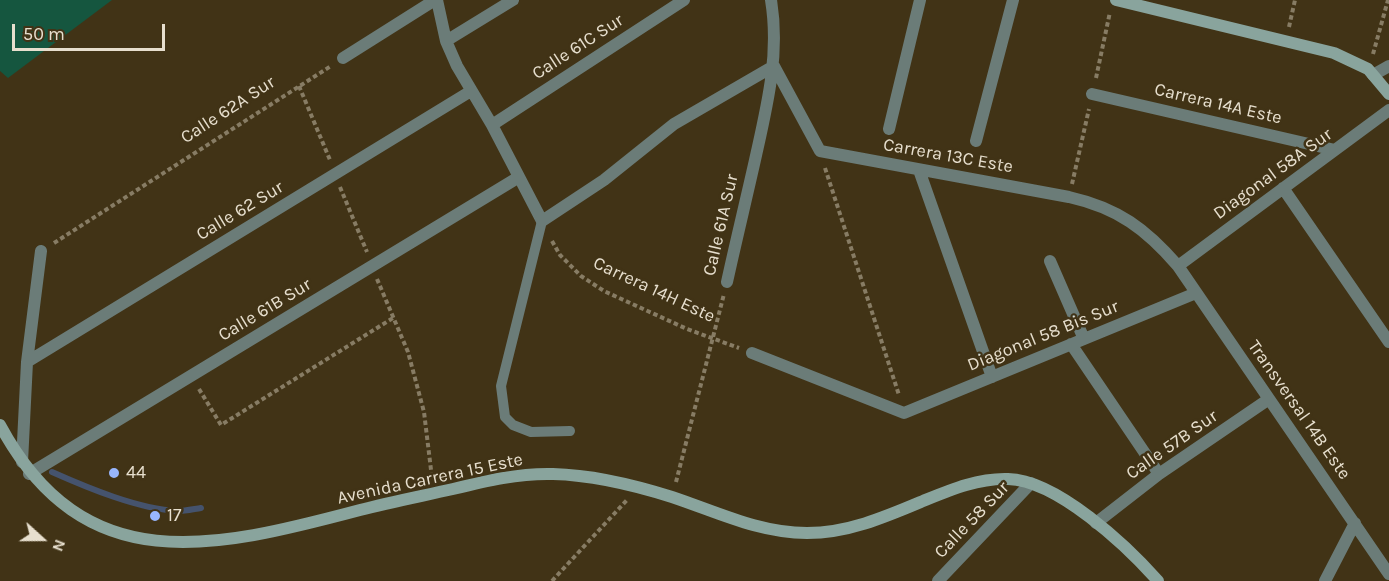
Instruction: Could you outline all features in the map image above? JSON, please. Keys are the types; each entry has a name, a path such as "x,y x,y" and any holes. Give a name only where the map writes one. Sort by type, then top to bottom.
{"main road":[{"path":"1116,0 1334,53 1371,72 1389,94"},
{"name":"Avenida Carrera 15 Este","path":"0,425 29,474 63,507 83,522 124,539 157,546 183,546 253,538 434,493 525,475 584,476 672,497 745,523 787,532 808,533 829,532 865,524 969,483 1010,479 1031,483 1064,500 1134,555 1158,581"}],"street":[{"path":"343,58 436,0 446,41 542,221 604,180 674,124 774,66 820,151"},
{"path":"446,41 513,0"},
{"name":"Calle 61C Sur","path":"492,125 684,0"},
{"name":"Calle 61A Sur","path":"727,282 774,66 776,40 771,0"},
{"path":"890,129 920,0"},
{"path":"976,141 1013,0"},
{"path":"1371,72 1389,66"},
{"name":"Calle 62 Sur","path":"27,362 471,91"},
{"name":"Carrera 14A Este","path":"1092,94 1335,150"},
{"name":"Diagonal 58A Sur","path":"1178,266 1389,110"},
{"name":"Carrera 13C Este","path":"820,151 1069,197 1105,208 1130,221 1153,238 1178,266"},
{"path":"919,170 992,377"},
{"name":"Calle 61B Sur","path":"29,474 519,177"},
{"path":"1283,188 1389,342"},
{"path":"22,462 27,362 41,251"},
{"path":"1050,261 1084,339"},
{"name":"Transversal 14B Este","path":"1178,266 1389,574"},
{"name":"Diagonal 58 Bis Sur","path":"904,413 1196,293"},
{"path":"1071,344 1159,474"},
{"path":"753,353 904,413"},
{"name":"Calle 57B Sur","path":"1096,523 1159,474 1269,399"},
{"name":"Calle 58 Sur","path":"938,581 1031,483"},
{"path":"1325,581 1355,523"}],"lane":[{"path":"542,221 501,386 505,417 513,426 531,432 570,431"}],"path":[{"path":"1286,42 1295,0"},
{"path":"1371,72 1389,0"},
{"name":"Calle 62A Sur","path":"41,251 343,58"},
{"path":"299,86 408,352 423,412 434,493"},
{"path":"820,151 904,413"},
{"name":"Carrera 14H Este","path":"542,221 560,255 581,276 615,296 753,353"},
{"name":"Calle 61A Sur","path":"672,497 727,282"},
{"path":"191,376 221,425 393,318"},
{"path":"552,581 639,488"}],"green space":[{"path":"0,0 112,0 8,78 0,71"}],"waterway":[{"path":"52,472 97,491 146,506 178,511 201,508"}],"place":[{"name":"44","path":"114,473"},
{"name":"17","path":"155,516"}]}
